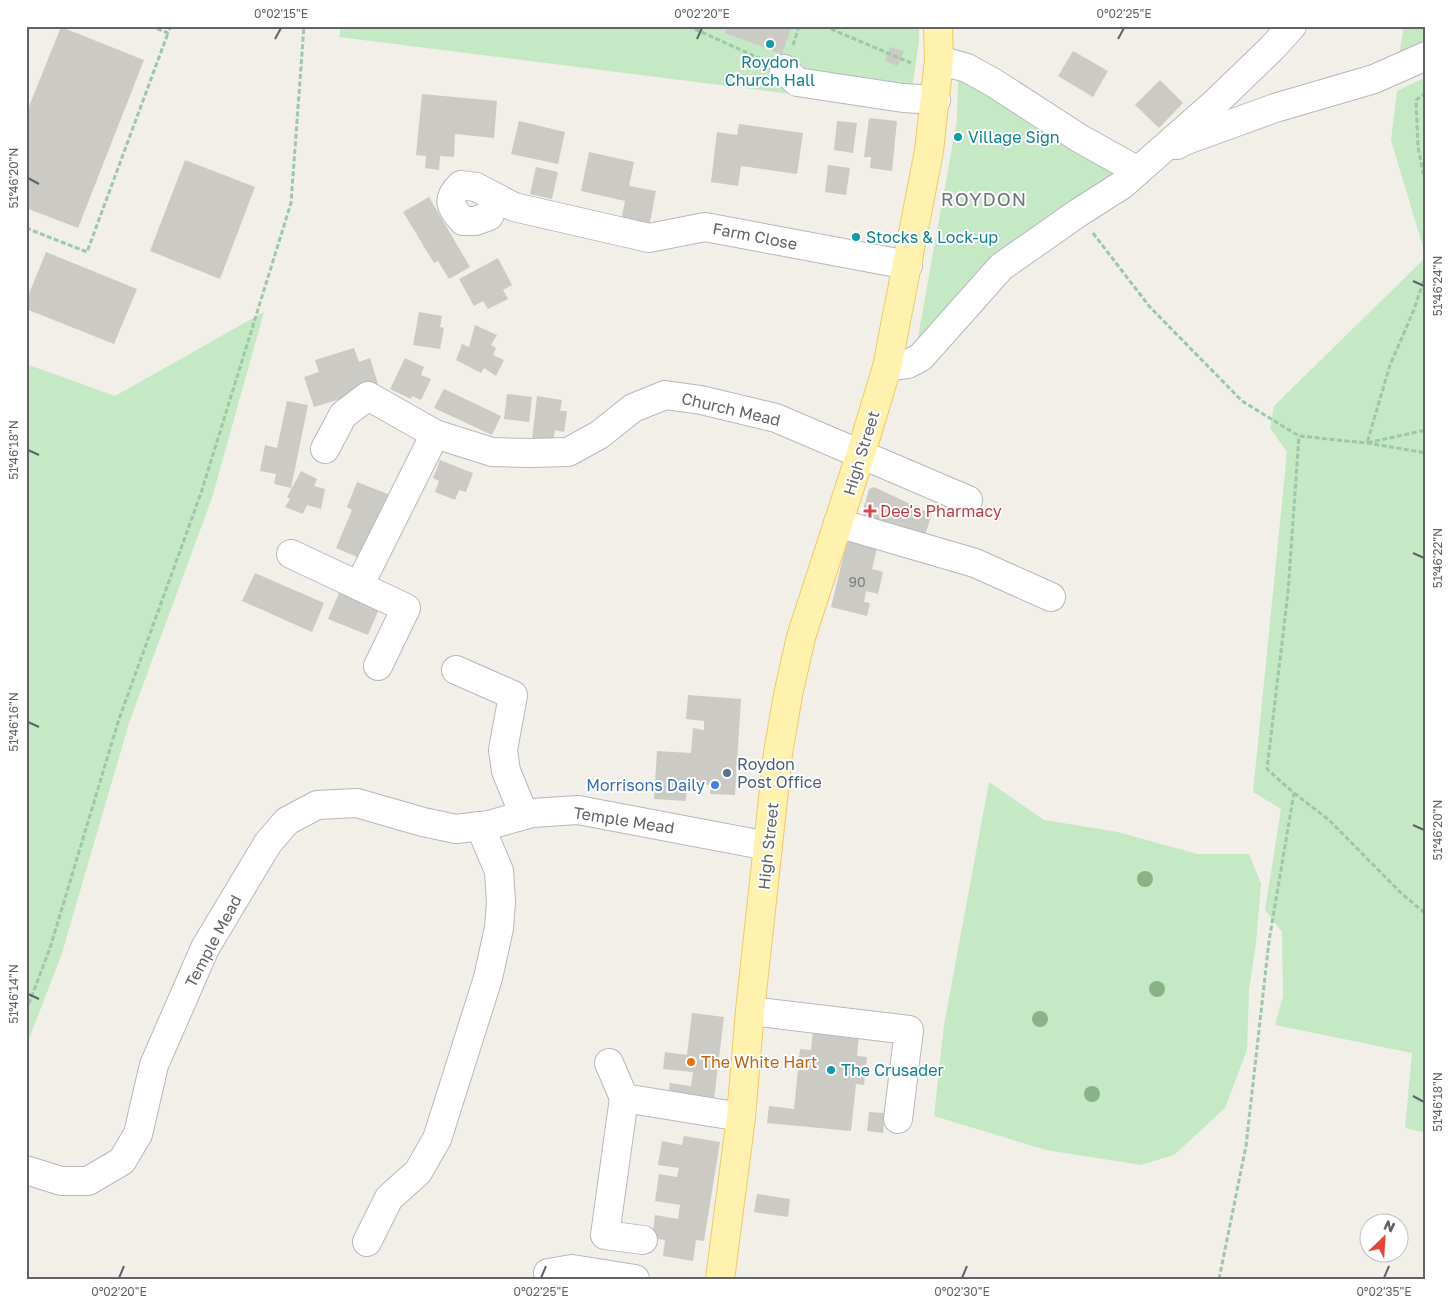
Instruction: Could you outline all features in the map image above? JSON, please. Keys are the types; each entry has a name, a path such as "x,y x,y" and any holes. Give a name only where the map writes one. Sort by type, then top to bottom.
{"main road":[{"name":"High Street","path":"720,1279 741,1117 750,1011 778,754 788,695 801,637 887,367 929,150 937,78 938,26"}],"street":[{"path":"887,367 908,364 921,357 1000,267 1122,185 1222,96 1292,26"},
{"path":"1138,171 1184,141 1275,108 1374,79 1426,56"},
{"path":"784,69 797,82 903,98 937,78 967,68 1079,138 1138,171"},
{"name":"Farm Close","path":"506,202 649,238 705,227 908,265"},
{"name":"Church Mead","path":"325,450 343,415 368,396 435,434 492,452 530,454 568,452 599,435 633,408 665,395 702,400 776,418 968,500"},
{"path":"359,586 435,434"},
{"path":"838,523 975,563 1050,597"},
{"path":"291,554 406,608 378,666"},
{"path":"456,670 513,695 504,750 506,771 524,815"},
{"name":"Temple Mead","path":"26,1170 61,1181 88,1181 122,1161 138,1134 154,1065 205,948 268,843 287,821 317,805 357,803 423,822 456,829 480,826 532,813 578,810 768,846"},
{"path":"367,1242 388,1198 418,1172 437,1139 488,978 499,928 502,902 499,871 480,826"},
{"path":"750,1011 909,1030 898,1119"},
{"path":"609,1063 624,1098 605,1235 643,1240"},
{"path":"624,1098 741,1117"},
{"path":"548,1273 572,1269 635,1279"}],"path":[{"path":"150,26 168,33"},
{"path":"26,228 87,252 171,26"},
{"path":"26,1011 50,948 119,719 202,493 291,203 304,26"},
{"path":"688,26 784,69"},
{"path":"824,26 937,78"},
{"path":"1426,93 1416,100 1418,147 1426,186"},
{"path":"1078,213 1149,306 1242,401 1299,436 1367,443 1426,453"},
{"path":"1367,443 1390,365 1413,312 1426,274"},
{"path":"1367,443 1426,430"},
{"path":"1299,436 1288,592 1267,769 1329,820 1402,894 1426,914"},
{"path":"1219,1279 1246,1146 1269,941 1294,793"}],"green space":[{"path":"341,26 919,26 919,41 912,89 831,99 339,37"},
{"path":"1404,26 1426,26 1426,57 1396,73"},
{"path":"962,77 1114,171 1112,179 1067,205 1015,239 975,273 923,340 918,337 957,120 958,80"},
{"path":"1426,77 1426,257 1391,140 1397,91"},
{"path":"1426,257 1426,1133 1405,1128 1412,1053 1275,1025 1283,996 1282,932 1265,910 1281,809 1253,792 1287,452 1270,428 1274,406"},
{"path":"264,312 212,498 129,723 62,953 26,1047 26,364 115,396"},
{"path":"989,782 1044,820 1118,832 1197,854 1249,854 1261,884 1256,943 1249,990 1247,1050 1225,1108 1174,1155 1141,1165 1046,1150 934,1116 944,1025"}],"building":[{"name":"Roydon Church Hall","path":"728,26 792,26 782,54 725,33"},
{"path":"61,27 144,60 78,228 26,208 26,114"},
{"path":"890,47 904,51 898,66 885,61"},
{"path":"1073,51 1108,71 1093,97 1058,76"},
{"path":"1160,80 1183,103 1159,128 1135,105"},
{"path":"422,94 497,101 494,138 455,134 454,157 440,156 439,170 425,168 426,156 416,155"},
{"path":"869,118 897,121 892,171 870,168 871,157 864,157"},
{"path":"519,121 565,132 558,164 511,154"},
{"path":"837,121 857,123 853,153 834,150"},
{"path":"739,124 803,133 797,174 741,166 738,186 711,182 717,132 737,135"},
{"path":"589,152 634,162 629,186 656,191 648,232 620,226 625,201 581,191"},
{"path":"185,160 255,187 220,279 150,251"},
{"path":"828,165 850,168 846,195 825,192"},
{"path":"536,167 558,172 552,199 530,194"},
{"path":"429,197 470,267 449,279 438,261 434,263 403,212"},
{"path":"46,252 137,289 114,344 26,309 26,301"},
{"path":"498,258 512,285 503,290 508,299 488,309 483,301 474,306 459,279"},
{"path":"419,312 442,316 440,327 444,328 440,349 413,345"},
{"path":"475,325 497,335 491,345 496,348 493,355 504,360 496,376 484,368 481,373 456,360 462,344 469,347"},
{"path":"354,348 359,362 370,358 379,387 314,407 304,377 319,372 315,360"},
{"path":"405,358 424,367 421,375 431,379 421,400 412,396 411,399 390,389"},
{"path":"444,389 501,416 492,435 434,408"},
{"path":"507,394 532,397 529,422 504,419"},
{"path":"537,396 562,400 560,411 567,411 564,432 555,430 553,442 532,439"},
{"path":"287,401 308,405 291,488 274,484 276,474 260,471 265,445 277,448"},
{"path":"440,460 473,473 466,492 459,490 455,500 435,492 439,481 433,478"},
{"path":"301,471 317,479 314,486 325,489 321,509 307,505 303,514 285,507 290,499 287,497"},
{"path":"357,482 393,496 362,559 336,548 352,510 347,507"},
{"path":"874,487 932,514 925,535 861,517 869,489"},
{"path":"847,541 877,548 872,569 883,572 878,594 866,591 864,602 870,603 867,616 831,607"},
{"path":"255,573 324,603 312,632 242,601"},
{"path":"339,593 379,609 368,635 328,619"},
{"path":"688,695 741,699 735,795 710,794 711,785 687,783 686,801 654,799 657,751 691,753 693,728 704,730 704,721 686,719"},
{"name":"The White Hart","path":"692,1013 724,1017 714,1099 668,1094 670,1083 691,1086 693,1072 663,1069 665,1052 687,1055"},
{"name":"The Crusader","path":"813,1030 859,1035 857,1056 867,1057 864,1085 856,1084 851,1131 767,1123 769,1106 794,1109 800,1049 811,1050"},
{"path":"869,1112 885,1113 883,1133 867,1131"},
{"path":"684,1136 720,1142 704,1241 696,1240 693,1261 663,1256 665,1240 652,1238 655,1215 678,1219 680,1205 655,1201 659,1174 677,1177 679,1168 658,1165 662,1141 682,1145"},
{"path":"757,1194 790,1199 788,1217 754,1212"}],"place":[{"name":"Roydon Church Hall","path":"770,44"},
{"name":"Village Sign","path":"958,137"},
{"name":"Stocks & Lock-up","path":"856,237"},
{"name":"Dee's Pharmacy","path":"870,511"},
{"name":"Roydon Post Office","path":"727,773"},
{"name":"Morrisons Daily","path":"715,785"},
{"name":"The White Hart","path":"691,1062"},
{"name":"The Crusader","path":"831,1070"}],"district":[{"name":"ROYDON","path":"984,199"}]}
